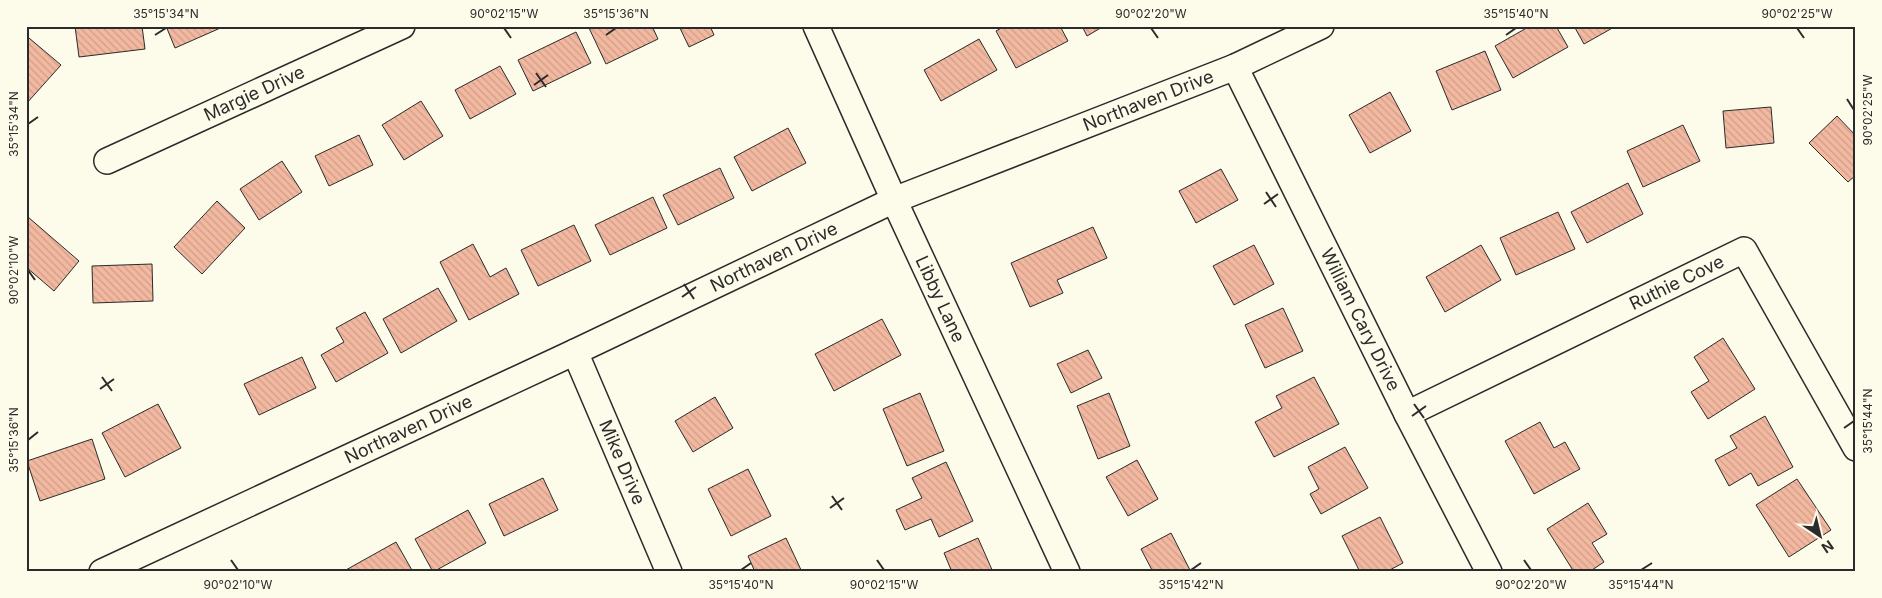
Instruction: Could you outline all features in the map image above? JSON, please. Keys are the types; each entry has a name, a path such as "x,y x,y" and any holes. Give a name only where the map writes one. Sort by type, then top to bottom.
{"street":[{"name":"Margie Drive","path":"107,160 402,26"},
{"name":"Libby Lane","path":"816,26 894,200 1067,572"},
{"name":"Northaven Drive","path":"102,572 575,352 894,200 1235,67 1321,26"},
{"name":"William Cary Drive","path":"1235,67 1406,414 1488,572"},
{"name":"Ruthie Cove","path":"1406,414 1744,250 1856,448"},
{"name":"Mike Drive","path":"575,352 669,572"}],"building":[{"path":"75,26 142,26 145,49 79,57"},
{"path":"166,26 225,26 175,48"},
{"path":"592,26 652,26 658,39 606,64 589,28"},
{"path":"679,26 710,26 714,35 689,47"},
{"path":"1005,26 1060,26 1068,41 1016,68 996,31"},
{"path":"1082,26 1104,26 1087,36"},
{"path":"1530,26 1556,26 1568,47 1513,78 1495,46"},
{"path":"1574,26 1616,26 1584,44"},
{"path":"576,32 591,63 533,91 518,60"},
{"path":"29,38 61,65 26,104 26,41"},
{"path":"979,39 997,70 941,101 924,70"},
{"path":"1485,51 1501,90 1452,110 1436,71"},
{"path":"500,66 516,94 470,119 455,90"},
{"path":"1390,92 1411,131 1370,153 1349,115"},
{"path":"421,101 443,136 404,160 382,125"},
{"path":"1771,107 1774,143 1726,148 1723,111"},
{"path":"1837,116 1856,136 1856,175 1848,182 1809,143"},
{"path":"1683,125 1700,161 1643,187 1627,151"},
{"path":"788,128 806,163 752,191 734,157"},
{"path":"359,135 373,165 329,186 315,156"},
{"path":"282,161 302,192 259,220 240,189"},
{"path":"720,168 734,198 678,225 663,195"},
{"path":"1221,169 1238,200 1196,223 1179,191"},
{"path":"1628,183 1643,214 1587,243 1571,212"},
{"path":"653,197 667,228 610,255 595,225"},
{"path":"217,201 245,228 202,274 174,247"},
{"path":"1558,212 1575,249 1516,275 1500,238"},
{"path":"28,217 79,261 54,291 26,267 26,219"},
{"path":"574,225 591,261 538,286 521,250"},
{"path":"1093,227 1107,258 1057,280 1063,293 1030,307 1011,263"},
{"path":"473,244 490,277 506,268 519,294 469,320 440,262"},
{"path":"1254,245 1274,284 1234,305 1213,266"},
{"path":"1481,245 1501,280 1445,312 1426,277"},
{"path":"152,264 153,301 93,303 92,266"},
{"path":"438,288 457,321 401,353 383,319"},
{"path":"1283,308 1303,351 1265,368 1245,325"},
{"path":"365,312 388,353 336,382 321,355 344,342 336,328"},
{"path":"882,319 901,355 834,391 815,354"},
{"path":"1723,338 1755,389 1708,419 1691,392 1709,381 1694,357"},
{"path":"1088,350 1102,378 1071,393 1057,364"},
{"path":"302,357 316,388 259,415 244,384"},
{"path":"1314,377 1339,424 1274,457 1255,422 1282,408 1276,396"},
{"path":"920,393 944,451 907,466 883,409"},
{"path":"1109,393 1130,446 1098,459 1077,406"},
{"path":"715,397 733,428 693,452 675,421"},
{"path":"158,404 181,448 125,477 102,433"},
{"path":"1765,416 1793,467 1758,486 1751,473 1729,486 1715,460 1737,448 1730,436"},
{"path":"1540,422 1554,448 1565,442 1580,469 1534,494 1505,441"},
{"path":"92,439 105,479 40,501 27,461"},
{"path":"1345,447 1368,488 1321,514 1310,494 1319,489 1308,467"},
{"path":"1137,460 1158,499 1128,516 1106,477"},
{"path":"946,462 973,521 939,537 931,519 905,530 896,510 922,498 912,478"},
{"path":"748,469 771,516 731,536 708,489"},
{"path":"543,478 558,510 504,536 489,504"},
{"path":"1797,479 1831,530 1789,557 1756,505"},
{"path":"1588,503 1607,534 1592,543 1604,562 1589,572 1574,572 1547,529"},
{"path":"468,510 486,543 433,572 415,539"},
{"path":"1380,517 1403,563 1386,572 1360,572 1342,536"},
{"path":"1171,533 1191,572 1153,572 1141,549"},
{"path":"786,538 802,572 755,572 748,556"},
{"path":"978,538 993,572 952,572 944,553"},
{"path":"396,542 413,572 344,571"}]}
